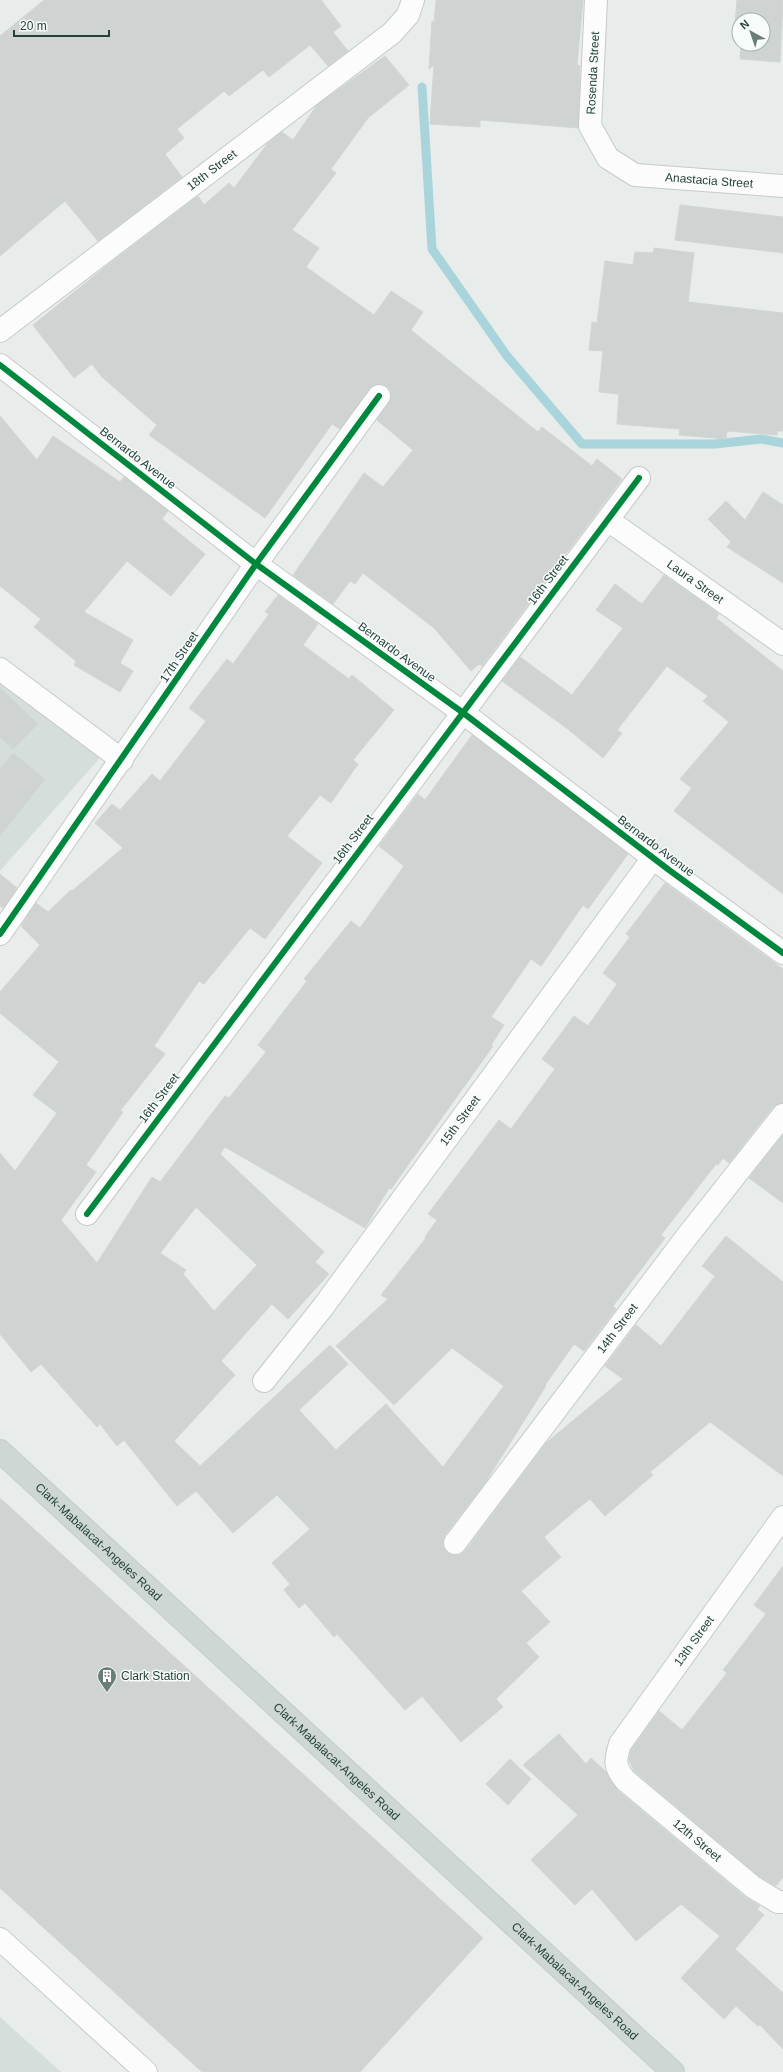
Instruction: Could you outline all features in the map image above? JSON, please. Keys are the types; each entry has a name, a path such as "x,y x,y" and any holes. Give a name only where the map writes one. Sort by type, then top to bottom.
{"main road":[{"name":"Clark-Mabalacat-Angeles Road","path":"0,1452 673,2072"}],"street":[{"name":"18th Street","path":"0,331 392,33 408,14 413,0"},
{"name":"Rosenda Street","path":"596,0 590,126 608,158 635,175"},
{"name":"Anastacia Street","path":"635,175 783,186"},
{"name":"Bernardo Avenue","path":"0,365 256,564 462,712 653,858 783,953"},
{"name":"17th Street","path":"0,934 122,760 256,564 379,396"},
{"name":"16th Street","path":"87,1214 462,712 640,478"},
{"name":"Laura Street","path":"608,520 783,644"},
{"path":"0,669 122,760"},
{"name":"15th Street","path":"264,1381 327,1301 653,858"},
{"name":"14th Street","path":"455,1543 685,1239 783,1115"},
{"name":"13th Street","path":"617,1770 615,1758 620,1744 783,1517"},
{"name":"12th Street","path":"617,1770 625,1780 753,1887 778,1902 783,1902"},
{"path":"0,1939 146,2072"}],"shaded area":[{"path":"0,676 106,751 0,871"},
{"path":"0,2017 61,2072 0,2072"}],"building":[{"path":"44,0 321,0 341,26 333,32 348,51 328,66 310,45 269,77 263,70 229,96 224,91 177,129 184,138 165,154 182,177 98,241 65,201 0,256 0,36"},
{"path":"436,0 583,0 577,65 580,66 578,128 480,120 480,127 430,124 434,65 429,69 432,21 434,22"},
{"path":"737,0 783,0 780,62 740,59 740,52 771,52 771,12 736,12"},
{"path":"385,56 409,85 368,118 331,169 336,173 292,230 319,248 306,267 374,315 391,291 423,312 411,330 538,432 542,427 592,466 597,459 622,479 482,666 479,664 471,671 434,628 363,573 355,584 350,581 333,604 293,575 364,473 383,487 413,450 377,420 391,398 391,391 387,386 380,384 374,385 340,429 332,424 265,518 149,435 157,425 102,377 92,364 74,378 33,325 109,264 198,196 204,205 229,183 234,188 268,143 282,132 293,140 317,105"},
{"path":"680,205 783,217 783,253 675,240"},
{"path":"654,248 694,253 688,302 783,313 783,431 777,431 777,435 727,431 726,439 679,435 680,429 617,424 619,394 599,392 603,351 589,350 592,322 597,323 605,261 633,265 635,252 653,253"},
{"path":"0,416 37,460 53,436 120,482 124,477 168,511 162,519 205,554 171,596 127,561 84,612 133,640 120,663 133,671 120,692 74,665 76,661 34,627 41,619 0,586"},
{"path":"763,492 783,505 783,583 727,547 731,542 708,519 726,501 745,520"},
{"path":"664,575 719,614 716,618 783,671 783,894 674,811 692,788 680,779 729,722 703,701 708,696 667,666 617,730 622,733 603,758 569,730 502,681 520,657 572,695 623,628 596,610 615,584 642,604"},
{"path":"278,595 318,624 303,645 349,679 352,675 394,710 353,760 358,764 331,803 320,795 287,836 322,863 265,939 250,928 204,984 199,981 154,1046 165,1054 120,1111 123,1112 86,1165 96,1172 61,1220 97,1263 152,1177 160,1182 225,1096 229,1098 266,1052 258,1045 307,981 304,979 351,921 360,928 404,866 379,846 418,794 425,800 472,735 628,854 588,909 583,905 541,966 531,959 491,1017 504,1025 491,1045 493,1046 391,1189 389,1188 365,1228 225,1147 220,1154 324,1252 315,1262 329,1274 288,1319 272,1304 221,1361 235,1375 174,1441 200,1466 330,1345 348,1364 299,1410 336,1450 386,1404 443,1467 504,1386 452,1348 394,1405 336,1346 388,1299 381,1295 426,1238 425,1237 437,1220 428,1214 499,1120 511,1129 555,1069 542,1059 574,1016 588,1026 617,984 603,973 630,937 626,934 665,883 783,969 783,1103 773,1107 729,1163 723,1158 718,1165 716,1164 661,1235 665,1238 613,1306 616,1309 584,1351 574,1344 545,1385 546,1386 483,1486 445,1535 443,1547 447,1553 453,1555 459,1555 465,1551 546,1443 623,1379 605,1366 636,1325 661,1346 715,1276 702,1266 726,1236 783,1282 783,1476 710,1422 650,1472 653,1475 605,1516 590,1499 581,1506 544,1537 561,1557 521,1591 550,1622 526,1643 539,1657 496,1699 503,1707 461,1742 422,1696 405,1710 337,1634 334,1637 305,1603 299,1608 284,1590 290,1584 272,1563 310,1529 277,1495 233,1533 196,1491 177,1506 124,1440 117,1446 100,1424 97,1427 41,1364 31,1372 0,1334 0,1153 15,1171 57,1113 33,1095 59,1062 0,1013 0,992 40,945 21,926 36,903 48,912 71,890 72,891 123,848 95,823 112,804 120,810 152,774 160,781 206,721 189,708 227,659 233,664 269,614 265,612","holes":["196,1207 257,1265 214,1311 183,1274 186,1270 160,1253"]},
{"path":"0,688 38,724 13,749 0,737"},
{"path":"13,753 45,779 0,836 0,769"},
{"path":"0,874 17,888 3,908 0,906"},
{"path":"783,1135 783,1203 749,1178"},
{"name":"Clark Station","path":"0,1498 483,1938 360,2072 202,2072 0,1888"},
{"path":"783,1566 783,1877 776,1886 760,1877 634,1771 629,1760 631,1750 659,1711 682,1730 727,1673 723,1670 766,1614 754,1605"},
{"path":"559,1734 586,1764 591,1758 606,1772 617,1790 745,1897 760,1906 757,1909 764,1915 735,1949 783,1993 783,2049 760,2025 758,2026 736,2006 724,2019 681,1978 720,1936 681,1904 636,1941 592,1889 575,1905 531,1860 578,1815 523,1765"},
{"path":"510,1759 531,1779 508,1805 486,1784"}],"waterway":[{"path":"422,87 432,249 507,356 582,444 715,444 761,439 783,443"}],"cycle path":[{"path":"0,365 256,564 462,712 669,870 783,953"},
{"path":"0,934 256,564 379,396"},
{"path":"87,1214 639,478"}],"place":[{"name":"Clark Station","path":"107,1693"}]}
